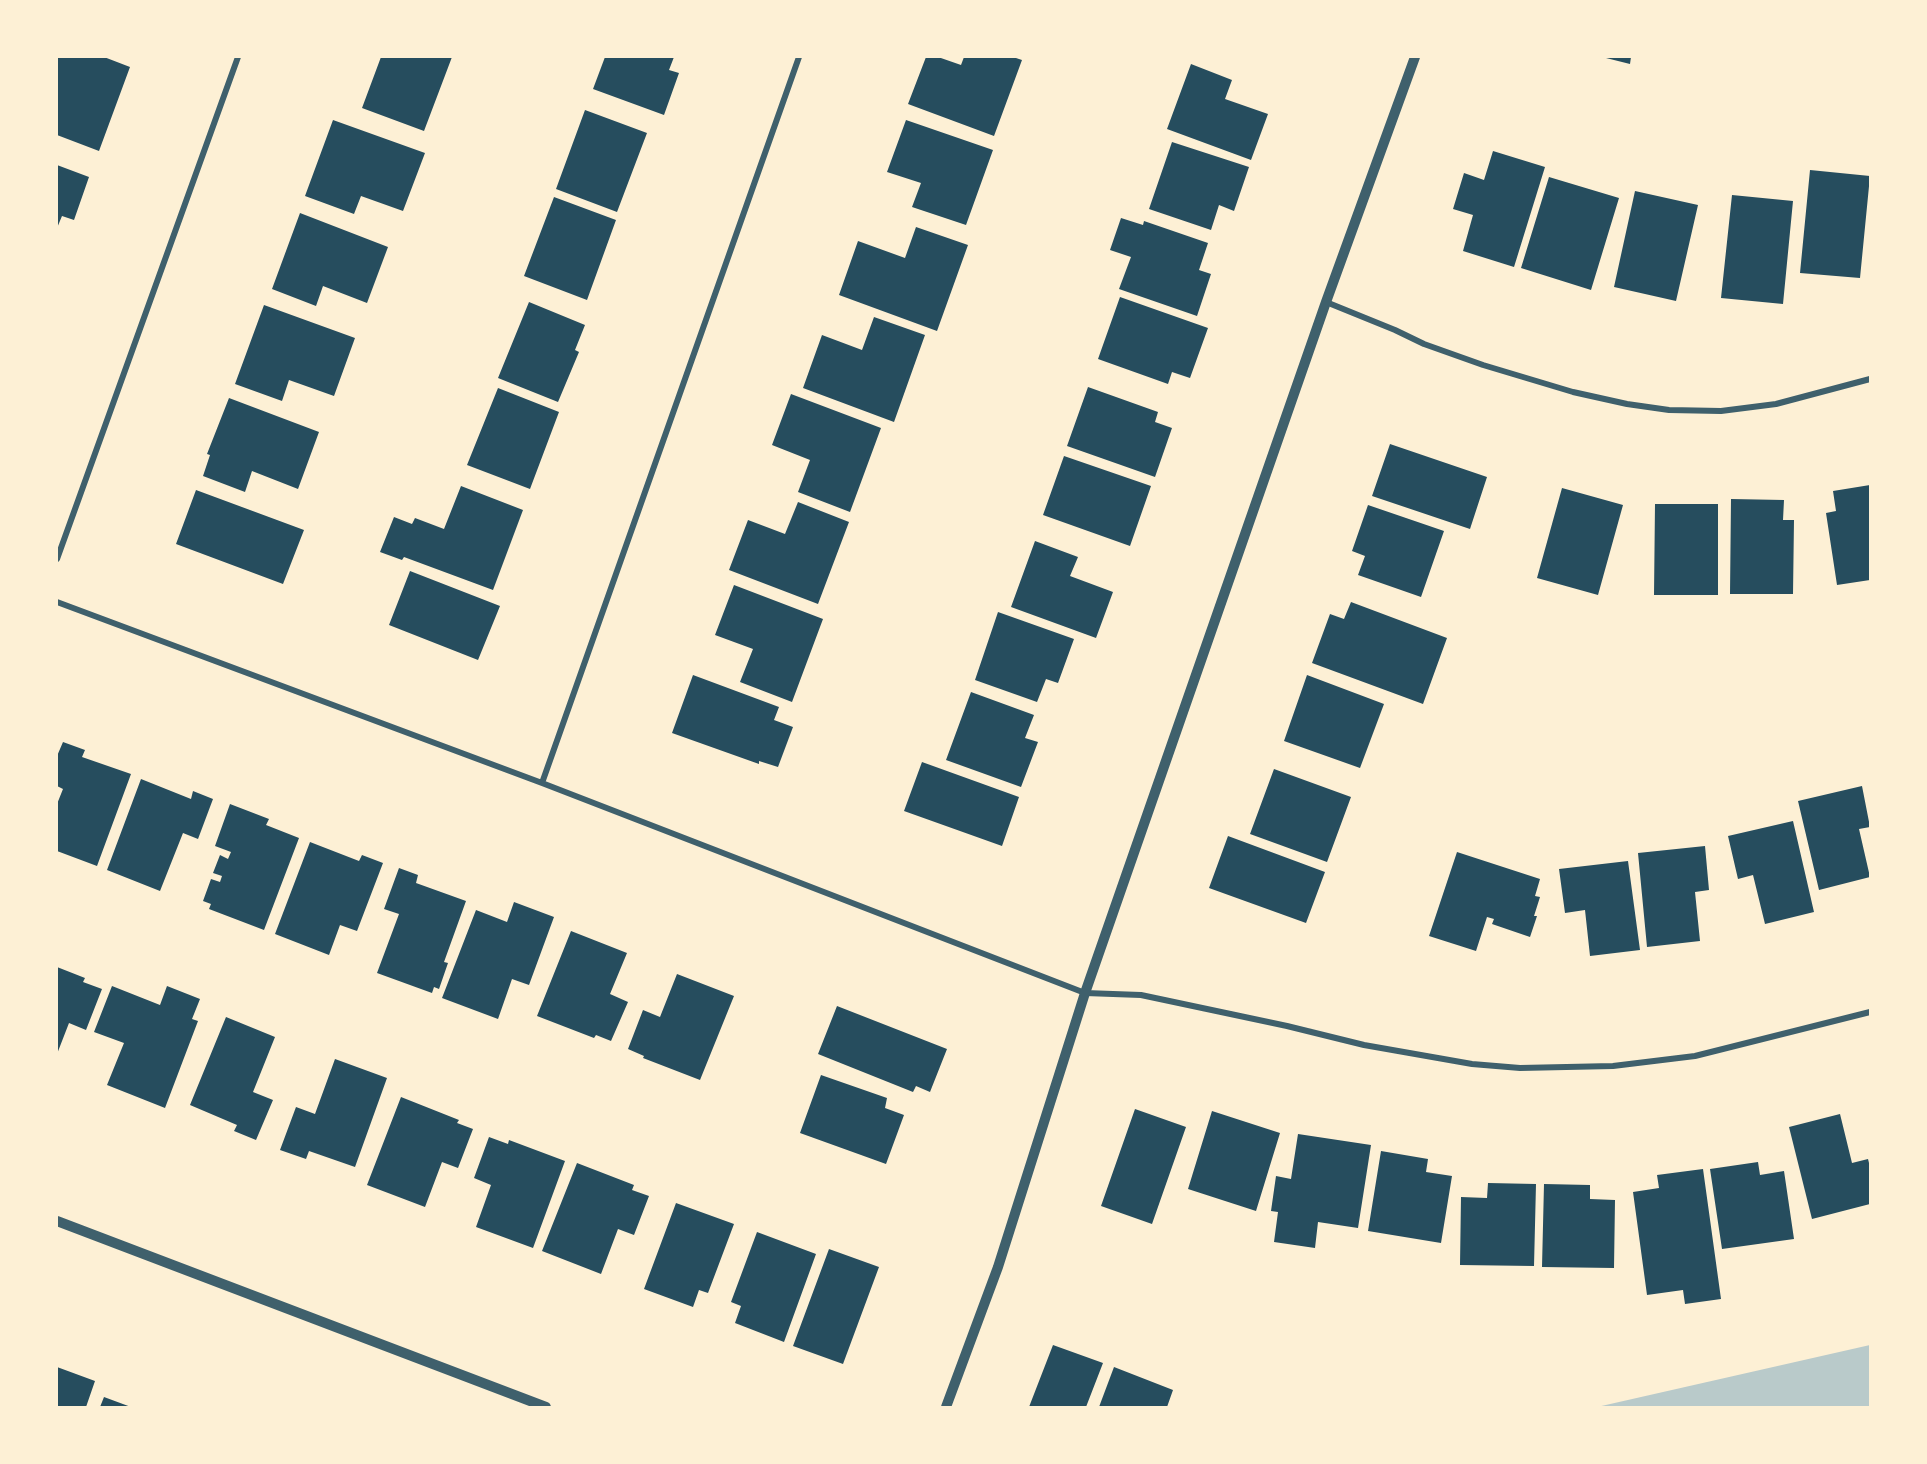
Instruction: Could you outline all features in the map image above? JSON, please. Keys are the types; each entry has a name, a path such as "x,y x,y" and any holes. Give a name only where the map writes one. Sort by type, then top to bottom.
{"street":[{"path":"57,559 238,57"},
{"path":"542,783 799,57"},
{"path":"946,1407 998,1267 1084,993 1326,302 1415,57"},
{"path":"1326,302 1424,344 1483,365 1573,392 1627,404 1669,410 1721,411 1776,404 1870,379"},
{"path":"57,602 542,783 1084,993 1141,995 1364,1045 1472,1064 1520,1068 1613,1066 1695,1056 1870,1012"},
{"path":"57,1221 546,1407"}],"shaded area":[{"path":"1870,1345 1870,1407 1597,1407"}],"building":[{"path":"57,57 104,57 130,67 99,151 57,135"},
{"path":"381,57 452,57 424,131 362,108"},
{"path":"605,57 674,57 669,70 679,73 664,115 593,89"},
{"path":"926,57 938,57 961,65 964,57 1013,57 1022,60 994,136 908,104"},
{"path":"1602,57 1631,57 1630,64"},
{"path":"1191,64 1232,80 1225,99 1268,114 1251,160 1167,129"},
{"path":"585,110 647,133 617,212 556,189"},
{"path":"333,120 425,153 403,211 361,196 354,214 305,196"},
{"path":"906,120 993,150 966,225 912,207 921,183 887,172"},
{"path":"1172,142 1249,167 1234,211 1219,205 1211,230 1149,209"},
{"path":"1493,151 1545,167 1514,267 1463,251 1473,215 1453,209 1464,173 1484,180"},
{"path":"57,165 89,177 74,220 62,216 57,228"},
{"path":"1810,170 1870,176 1860,278 1800,273"},
{"path":"1549,177 1619,198 1591,290 1521,268"},
{"path":"1635,191 1698,205 1676,301 1614,287"},
{"path":"1732,195 1793,201 1783,304 1721,298"},
{"path":"554,197 616,220 587,300 524,276"},
{"path":"300,213 388,247 367,303 323,286 316,306 272,289"},
{"path":"1121,218 1143,225 1144,221 1208,243 1199,270 1211,274 1197,316 1119,289 1131,257 1110,250"},
{"path":"916,227 968,245 937,331 839,295 858,241 905,258"},
{"path":"1120,297 1208,328 1190,378 1172,372 1168,384 1098,359"},
{"path":"529,302 585,325 575,350 579,352 558,402 498,378"},
{"path":"264,305 355,338 334,396 289,380 282,401 235,384"},
{"path":"874,317 925,335 894,422 803,388 822,335 862,350"},
{"path":"1088,387 1158,412 1155,422 1172,428 1155,477 1067,446"},
{"path":"498,388 559,412 530,489 467,465"},
{"path":"791,394 881,428 850,512 798,492 810,460 772,445"},
{"path":"229,398 319,432 298,489 252,471 245,492 203,476 210,455 207,454"},
{"path":"1390,444 1487,477 1470,529 1372,496"},
{"path":"1064,456 1151,486 1130,546 1043,515"},
{"path":"1870,485 1870,580 1837,585 1826,513 1836,511 1833,491"},
{"path":"461,486 523,510 493,590 404,557 402,560 380,552 394,517 412,524 415,518 444,529"},
{"path":"1562,488 1623,505 1598,595 1537,578"},
{"path":"196,490 304,530 283,584 176,544"},
{"path":"1731,499 1784,500 1783,520 1794,520 1793,594 1730,594"},
{"path":"798,502 849,522 818,604 729,570 748,520 785,534"},
{"path":"1655,504 1718,504 1718,595 1654,595"},
{"path":"1368,505 1444,531 1421,597 1358,575 1365,556 1352,551"},
{"path":"1035,541 1078,557 1070,576 1113,592 1096,638 1011,607"},
{"path":"410,571 500,606 478,660 389,625"},
{"path":"734,585 823,619 792,702 740,682 753,649 715,635"},
{"path":"1351,602 1447,638 1423,704 1312,663 1330,614 1344,619"},
{"path":"998,612 1074,639 1058,683 1046,679 1037,702 975,680"},
{"path":"693,675 779,707 774,720 793,727 778,767 759,761 759,764 672,733"},
{"path":"1307,675 1384,704 1360,768 1284,741"},
{"path":"971,692 1034,715 1025,738 1038,742 1021,787 946,760"},
{"path":"63,742 85,750 82,757 131,774 97,866 57,851 57,804 63,789 57,786 57,756"},
{"path":"922,762 1019,797 1002,846 904,811"},
{"path":"1274,769 1351,797 1327,862 1250,834"},
{"path":"141,779 191,799 193,791 213,799 198,839 183,833 160,891 107,870"},
{"path":"1862,786 1870,827 1859,829 1870,877 1819,890 1798,801"},
{"path":"230,804 269,819 266,825 299,838 264,930 209,909 211,904 203,901 211,879 220,882 222,876 213,873 220,855 228,859 231,852 215,846"},
{"path":"1793,821 1814,912 1765,924 1753,875 1738,879 1728,836"},
{"path":"1228,836 1325,872 1306,923 1209,888"},
{"path":"310,842 359,861 362,855 383,863 357,931 340,925 329,955 275,934"},
{"path":"1705,846 1709,890 1695,892 1700,941 1647,947 1638,853"},
{"path":"1457,852 1540,879 1535,896 1540,897 1534,916 1537,916 1530,937 1492,924 1494,919 1487,917 1476,951 1429,936"},
{"path":"1628,861 1640,950 1590,956 1585,910 1565,913 1559,869"},
{"path":"399,868 418,875 416,883 466,901 444,962 448,963 439,989 434,987 432,993 377,973 399,914 384,909"},
{"path":"514,902 554,917 529,985 512,979 498,1019 442,998 476,910 507,922"},
{"path":"571,931 627,953 610,994 628,1002 611,1041 596,1035 594,1038 537,1016"},
{"path":"57,967 85,978 83,982 102,989 86,1030 69,1023 57,1054"},
{"path":"677,974 734,996 700,1080 643,1058 644,1056 628,1049 643,1010 660,1017"},
{"path":"112,986 160,1005 167,986 200,999 192,1019 198,1021 165,1108 107,1085 124,1043 94,1032"},
{"path":"837,1006 947,1049 930,1092 916,1086 913,1092 818,1054"},
{"path":"226,1017 275,1037 253,1092 273,1100 256,1140 234,1131 237,1125 190,1105"},
{"path":"335,1059 387,1078 355,1167 309,1151 306,1159 280,1150 296,1107 315,1114"},
{"path":"821,1075 887,1098 885,1108 904,1115 886,1164 800,1133"},
{"path":"401,1097 459,1120 457,1123 473,1129 458,1168 442,1162 425,1207 367,1185"},
{"path":"1135,1109 1186,1127 1152,1224 1101,1206"},
{"path":"1212,1111 1280,1133 1256,1211 1188,1189"},
{"path":"1840,1114 1852,1163 1868,1159 1870,1204 1812,1219 1789,1127"},
{"path":"1298,1134 1371,1145 1358,1228 1318,1222 1315,1248 1274,1242 1278,1212 1271,1211 1276,1176 1291,1179"},
{"path":"489,1137 508,1144 509,1140 565,1161 533,1248 476,1227 491,1185 474,1178"},
{"path":"1381,1151 1428,1159 1426,1172 1452,1176 1441,1243 1368,1231"},
{"path":"1758,1162 1760,1175 1784,1171 1794,1239 1722,1249 1710,1169"},
{"path":"577,1163 634,1185 632,1190 649,1196 634,1235 618,1229 601,1274 542,1251"},
{"path":"1703,1169 1721,1299 1685,1304 1683,1290 1647,1295 1633,1192 1659,1188 1657,1175"},
{"path":"1488,1183 1536,1184 1534,1266 1460,1265 1461,1197 1487,1198"},
{"path":"1544,1184 1590,1185 1590,1199 1615,1200 1614,1268 1542,1267"},
{"path":"676,1203 734,1224 708,1293 699,1290 693,1307 644,1289"},
{"path":"757,1232 816,1254 784,1342 735,1323 741,1306 731,1302"},
{"path":"829,1249 879,1267 843,1364 793,1346"},
{"path":"1053,1345 1103,1363 1086,1407 1029,1407"},
{"path":"57,1367 95,1381 86,1407 57,1407"},
{"path":"1114,1367 1173,1390 1167,1407 1099,1407"},
{"path":"104,1397 131,1407 100,1407"}]}
